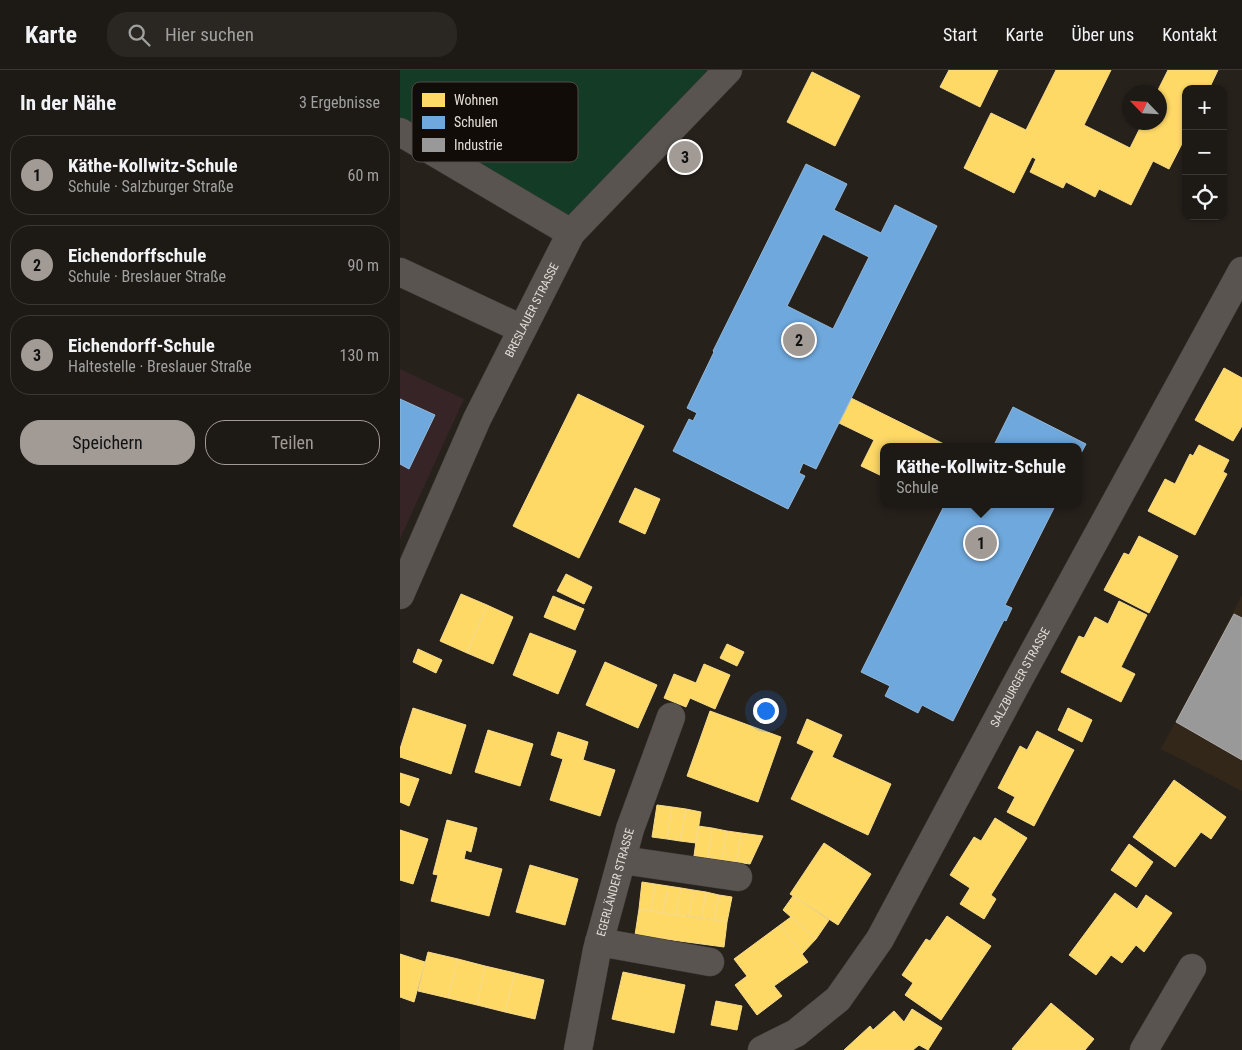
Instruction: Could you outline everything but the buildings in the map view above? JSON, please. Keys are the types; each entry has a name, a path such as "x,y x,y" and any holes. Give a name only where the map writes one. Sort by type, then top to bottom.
{"street":[{"name":"BRESLAUER STRASSE","path":"400,595 477,419 571,232 728,70"},
{"path":"400,132 412,139"},
{"path":"451,162 571,232"},
{"name":"SALZBURGER STRASSE","path":"762,1050 796,1033 838,999 880,938 1242,271"},
{"path":"400,272 522,329"},
{"name":"EGERLÄNDER STRASSE","path":"578,1050 599,942 630,829 671,717"},
{"path":"622,860 738,877"},
{"path":"599,942 710,962"},
{"path":"1144,1050 1192,968"}],"shaded area":[{"path":"400,369 464,399 400,539"},
{"path":"1242,595 1242,791 1161,749"}],"green space":[{"path":"400,70 728,70 571,233 451,162 578,162 578,82 412,82 412,139 400,132"}],"place":[{"name":"Eichendorff-Schule","path":"685,157"},
{"name":"Eichendorffschule","path":"799,340"},
{"name":"Käthe-Kollwitz-Schule","path":"981,543"}]}
